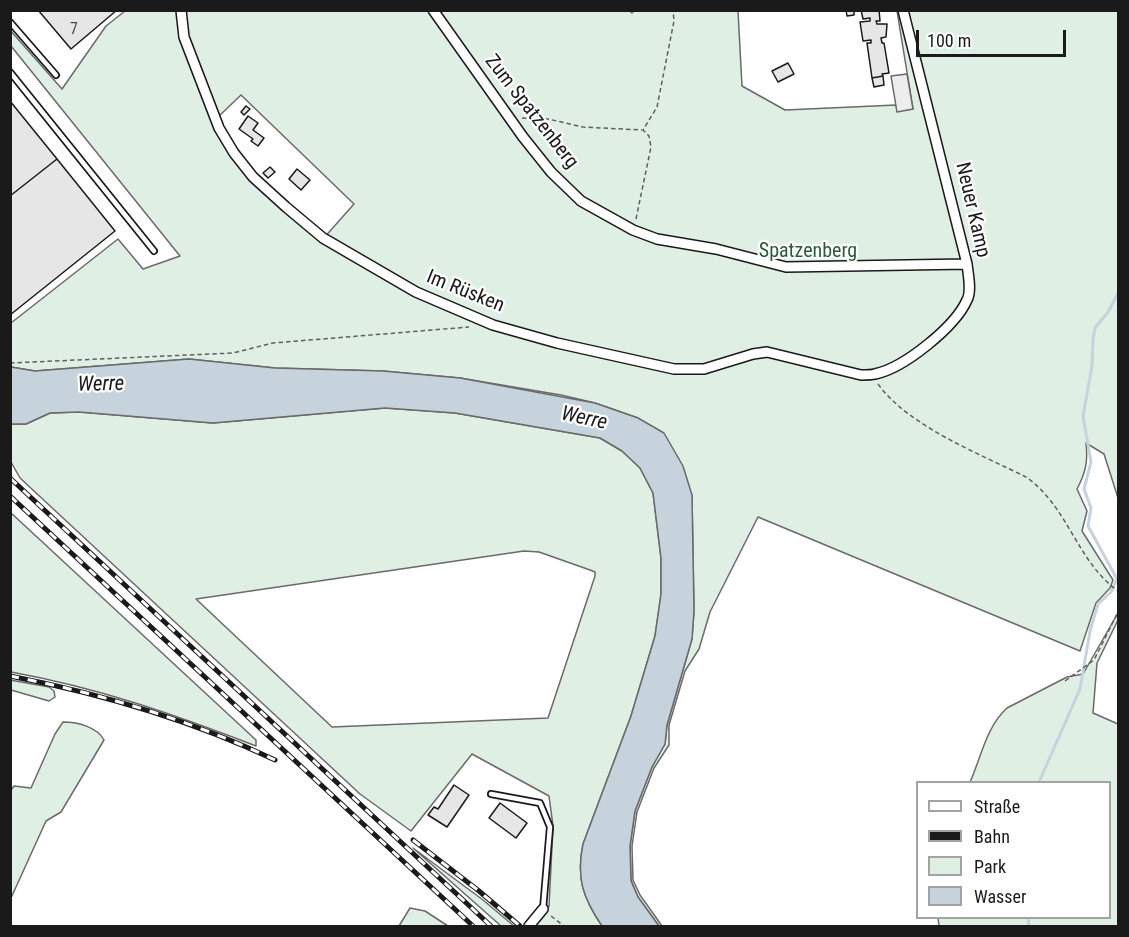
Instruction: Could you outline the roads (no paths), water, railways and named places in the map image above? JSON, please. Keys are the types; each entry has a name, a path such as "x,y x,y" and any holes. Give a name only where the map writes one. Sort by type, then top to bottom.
{"street":[{"name":"Im Rüsken","path":"181,10 184,37 219,128 234,153 253,177 323,238 416,292 493,325 557,343 674,369 704,369 767,352 861,375 874,375"},
{"name":"Zum Spatzenberg","path":"433,10 509,118 551,172 581,201 633,230 657,238 716,249 786,267 967,264"},
{"name":"Neuer Kamp","path":"874,375 917,353 956,319 969,298 967,264 903,10"},
{"path":"529,927 543,909"}],"lane":[{"path":"10,22 56,75"},
{"path":"10,72 154,251"},
{"path":"491,794 540,803 546,813 550,827 543,909"}],"water":[{"name":"Werre","path":"189,359 275,368 383,371 460,378 595,403 638,418 664,433 683,466 692,495 694,611 692,639 667,725 665,744 652,767 635,811 630,846 631,881 638,897 659,926 602,926 586,897 580,867 583,844 631,716 655,636 661,594 661,558 653,493 640,468 622,451 600,438 455,413 385,408 213,423 79,412 50,413 26,424 11,424 11,367 35,371"}],"waterway":[{"path":"1039,781 1080,689 1090,631 1098,604 1111,592 1117,579 1088,526 1091,508 1084,489 1091,462 1083,416 1092,366 1095,328 1108,312 1118,293"},
{"path":"1028,919 1029,926"}],"railway":[{"path":"10,478 491,926"},
{"path":"10,496 473,926"},
{"path":"10,676 78,691 146,710 211,733 275,760"},
{"path":"413,840 520,926"}],"park label":[{"name":"Spatzenberg","path":"808,252"}]}
